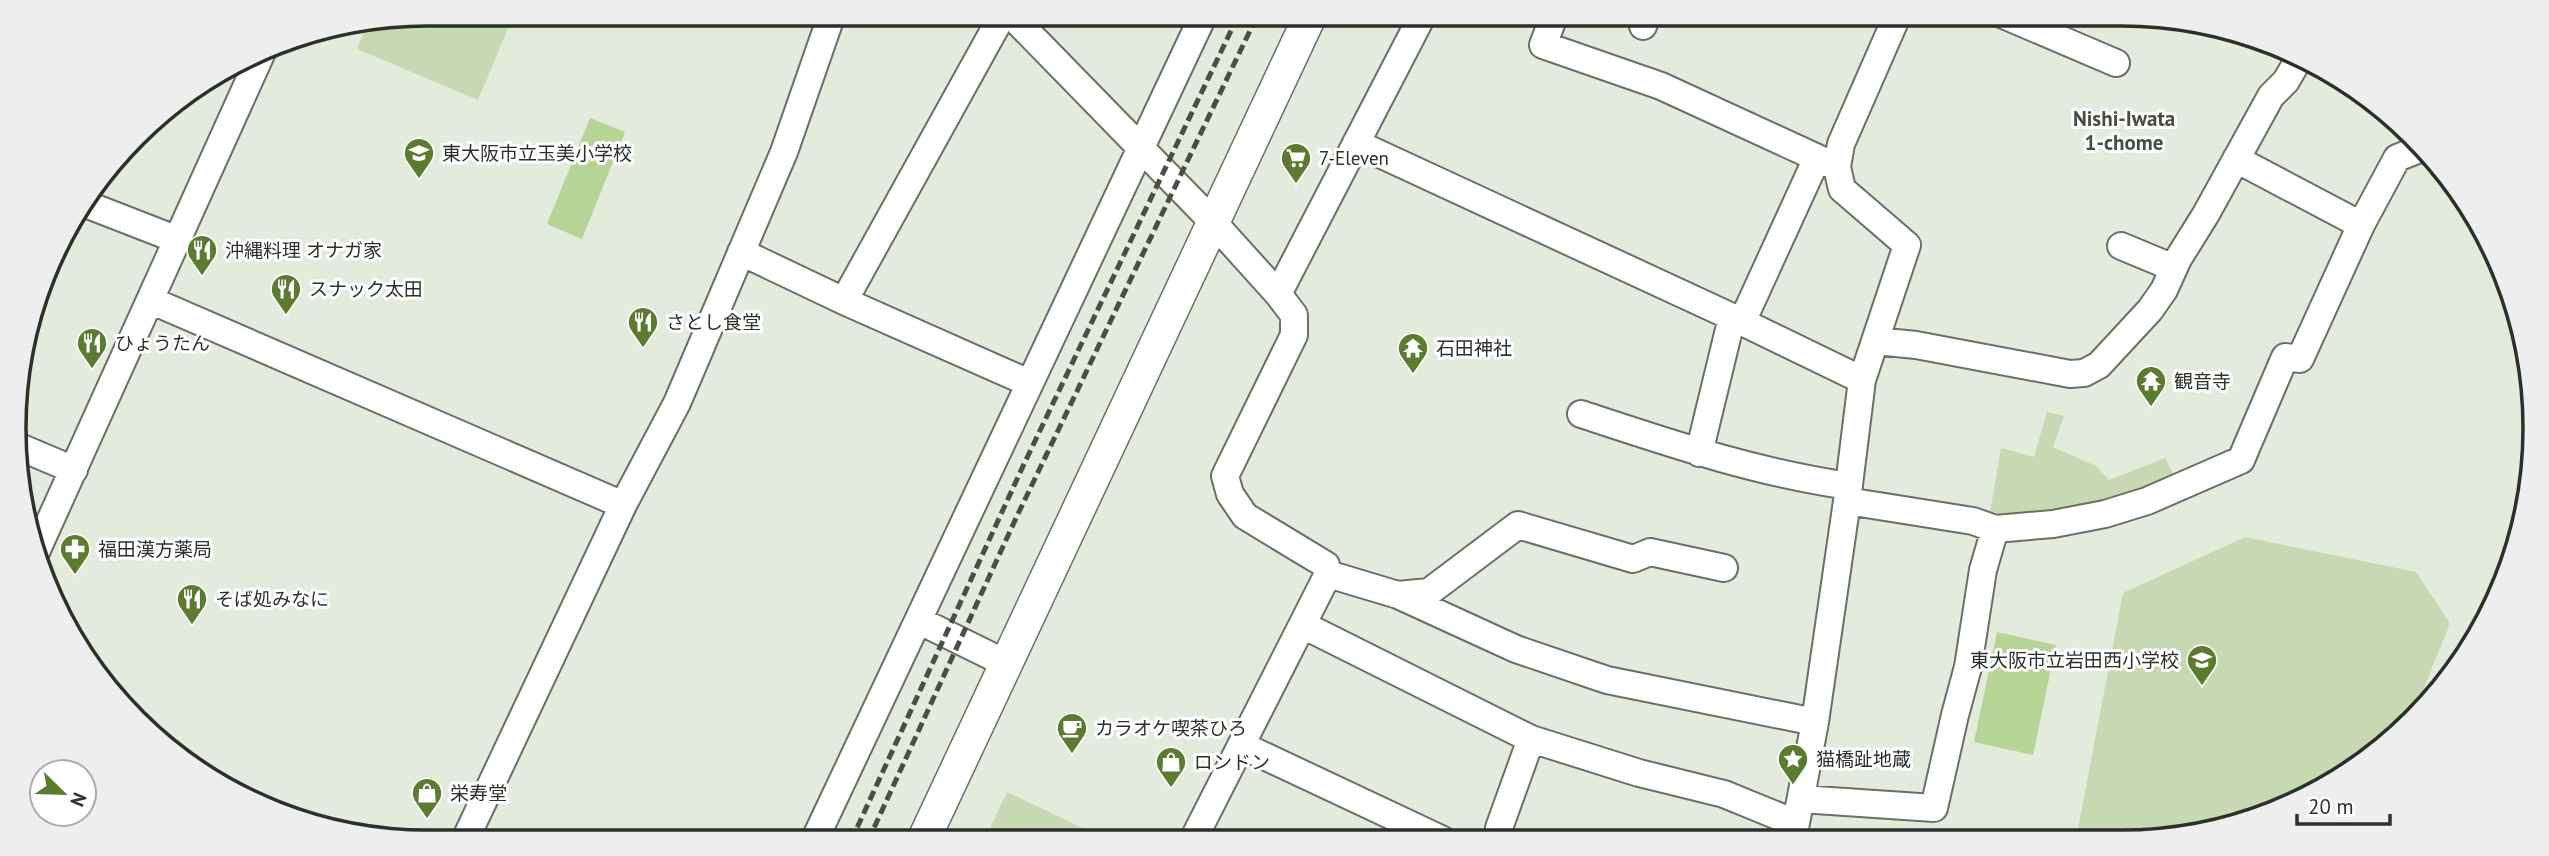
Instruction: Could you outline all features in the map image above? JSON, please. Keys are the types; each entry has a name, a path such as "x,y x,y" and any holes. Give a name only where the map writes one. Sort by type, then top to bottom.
{"street":[{"path":"470,830 622,505 677,403 784,152 828,26"},
{"path":"844,301 996,26"},
{"path":"1022,26 1213,222 1294,315 1294,335 1225,476 1230,494 1245,516 1326,565 1328,574 1198,830"},
{"path":"819,830 1198,26"},
{"path":"928,830 1305,26"},
{"path":"1278,294 1417,26"},
{"path":"1550,26 1543,45 1661,86 1827,163 1842,189 1907,245 1862,380 1815,722 1796,820"},
{"path":"1699,453 1737,320 1827,163 1841,144 1893,26"},
{"path":"2029,26 2116,63"},
{"path":"42,539 256,65"},
{"path":"1876,341 1916,345 2070,374 2084,373 2099,365 2150,310 2164,290 2271,96 2286,81 2295,66"},
{"path":"1356,143 1862,380"},
{"path":"1581,414 1699,453 1809,480 1848,493 1973,521 1995,529 2053,524 2105,514 2147,500 2241,460 2285,357 2300,359 2361,225 2397,158 2412,152"},
{"path":"2236,159 2361,225"},
{"path":"93,207 178,240"},
{"path":"2121,246 2174,268"},
{"path":"741,252 1029,383"},
{"path":"150,300 622,505"},
{"path":"27,450 74,470"},
{"path":"1398,595 1429,592 1518,525 1633,559 1650,552 1724,568"},
{"path":"1303,625 1531,739 1639,773 1724,794 1796,820 1934,808 1968,667 1983,570 1995,529"},
{"path":"1328,574 1398,595 1516,649 1607,680 1815,722"},
{"path":"920,621 1005,663"},
{"path":"1499,828 1531,739"},
{"path":"1241,745 1422,830"}],"shaded area":[{"path":"428,26 509,26 478,100 357,49 364,32 376,30"},
{"path":"590,118 625,132 582,239 547,224"},
{"path":"2047,412 2064,416 2053,447 2096,466 2109,480 2165,458 2176,479 2104,508 1989,518 2001,448 2034,457"},
{"path":"2245,537 2416,572 2450,623 2421,695 2366,747 2322,776 2275,799 2199,822 2147,829 2078,830 2123,593"},
{"path":"1997,632 2056,645 2033,755 1974,742"},
{"path":"1007,792 1087,830 989,830"}],"railway":[{"path":"856,830 1024,464 1233,26"},
{"path":"873,830 1017,516 1252,26"}],"place":[{"name":"東大阪市立玉美小学校","path":"419,180"},
{"name":"7-Eleven","path":"1296,185"},
{"name":"沖縄料理 オナガ家","path":"202,277"},
{"name":"スナック太田","path":"286,316"},
{"name":"さとし食堂","path":"643,349"},
{"name":"ひょうたん","path":"92,370"},
{"name":"石田神社","path":"1413,375"},
{"name":"観音寺","path":"2151,408"},
{"name":"福田漢方薬局","path":"75,576"},
{"name":"そば処みなに","path":"192,626"},
{"name":"東大阪市立岩田西小学校","path":"2202,687"},
{"name":"カラオケ喫茶ひろ","path":"1072,755"},
{"name":"猫橋趾地蔵","path":"1793,786"},
{"name":"ロンドン","path":"1171,789"},
{"name":"栄寿堂","path":"427,820"}],"district":[{"name":"Nishi-Iwata 1-chome","path":"2124,130"}]}
